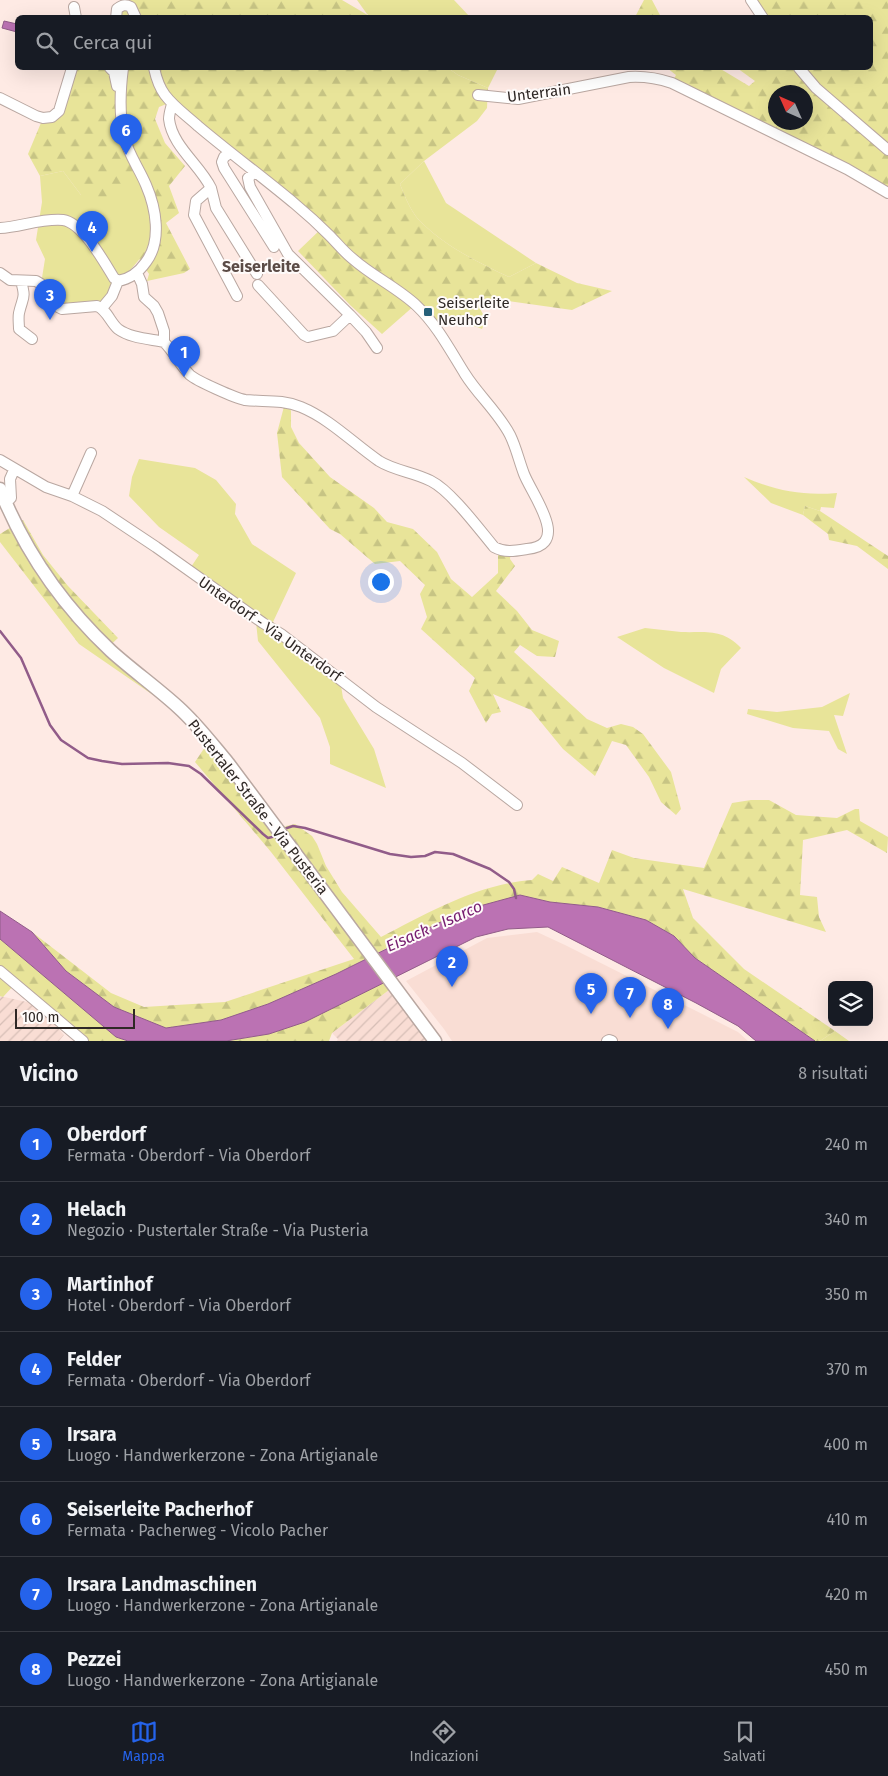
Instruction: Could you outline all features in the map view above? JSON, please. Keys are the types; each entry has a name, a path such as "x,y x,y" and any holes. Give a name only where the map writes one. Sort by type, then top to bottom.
{"main road":[{"name":"Pustertaler Straße - Via Pusteria","path":"0,489 32,556 61,597 110,650 198,726 435,1041"}],"street":[{"path":"751,0 761,15"},
{"path":"116,15 117,9 121,5 131,7 135,15"},
{"path":"0,98 36,116 43,118 52,117 59,111 71,70"},
{"path":"112,70 117,86 121,86"},
{"path":"0,228 63,220 72,224 80,230 96,249 114,278 118,281 137,273 151,256 154,245 155,220 152,201 146,184 124,138 121,116 123,70"},
{"path":"137,273 142,284 144,297 154,306 158,313 164,331 164,342 185,369 198,381 212,385 233,397 246,400 286,402 303,408 334,426 388,467 433,482 446,491 494,547 498,549 511,552 536,549 547,539 546,517 526,480 510,435 466,376 428,317 416,305 352,259 315,221 172,104 156,79 154,70"},
{"path":"801,70 816,88 888,150"},
{"name":"Unterrain","path":"478,95 518,98 645,76 659,78 847,169 888,193"},
{"path":"172,104 169,117 172,131 206,178 211,188 216,208 257,274"},
{"path":"230,153 224,157 222,162 224,168 274,247"},
{"path":"254,172 248,178 250,187 288,254 350,315 366,332 377,348"},
{"path":"211,188 196,201 194,215 237,296"},
{"path":"0,272 10,280 36,281 58,307 62,309 97,306 102,308 120,330 130,335 164,342"},
{"path":"0,287 10,280"},
{"path":"21,280 24,301 19,314 19,329 32,339"},
{"path":"102,308 112,296 118,281"},
{"path":"258,284 308,338 333,331 350,315"},
{"path":"72,496 91,453"},
{"name":"Unterdorf - Via Unterdorf","path":"0,460 14,470 46,487 72,496 102,511 156,547 281,634 376,707 462,762 517,805"},
{"path":"5,502 11,498 10,479 14,470"},
{"path":"0,971 83,1041"},
{"path":"608,1041 612,1041"}],"shaded area":[{"path":"537,932 738,1032 748,1041 452,1041 406,981 487,938"},
{"path":"389,990 426,1041 337,1041 338,1039 332,1033"},
{"path":"0,996 31,1003 52,1021 64,1035 59,1041 0,1041"}],"green space":[{"path":"122,0 342,0 368,15 117,15"},
{"path":"357,0 454,0 468,15 368,15"},
{"path":"644,0 652,0 660,15 636,15"},
{"path":"751,0 888,0 888,192 672,83 676,75 670,70 722,70 749,86 755,81 740,70 873,70 873,15 762,15"},
{"path":"71,70 451,70 488,88 487,108 477,121 424,161 400,184 415,216 432,232 453,247 509,277 536,263 577,283 612,291 572,310 493,299 475,299 486,320 482,329 442,322 436,328 415,305 382,334 350,305 298,251 322,228 174,101 159,107 155,119 165,143 185,166 169,186 179,213 166,223 190,269 184,273 147,281 149,274 139,259 148,246 151,220 143,191 136,176 99,206 81,195 63,171 40,176 28,154 43,118 52,117"},
{"path":"451,70 497,70 488,88"},
{"path":"424,161 446,203 536,263 509,277 453,247 423,224 412,211 400,184"},
{"path":"63,171 81,195 136,175 148,208 151,235 146,250 134,266 97,306 62,309 41,284 45,259 36,240 42,202 40,176"},
{"path":"286,399 291,411 291,427 299,443 330,477 374,508 387,522 413,529 437,552 451,579 472,597 498,573 498,549 511,552 510,559 515,566 496,591 517,611 532,630 559,641 555,657 537,656 520,645 514,652 587,719 607,728 621,724 633,727 643,734 671,772 681,809 676,815 661,802 649,777 626,745 612,741 595,776 563,749 531,710 493,694 501,712 492,714 486,723 469,691 475,678 421,629 427,617 420,594 425,585 400,561 375,564 340,534 330,529 282,477 277,433"},
{"path":"139,459 195,468 216,480 236,504 235,514 252,544 296,573 273,622 339,673 343,698 374,749 386,788 330,764 330,747 320,718 258,641 256,622 187,573 199,555 159,527 129,496 132,477"},
{"path":"744,477 767,486 789,491 812,494 837,493 834,508 821,507 820,511 805,506 803,515 771,503"},
{"path":"805,506 820,511 888,556 888,569 857,546 829,540 828,534 803,515"},
{"path":"23,520 43,555 68,586 118,638 105,650 155,692 153,695 79,644 0,542 0,534"},
{"path":"645,628 720,634 741,648 721,669 714,693 664,668 617,637"},
{"path":"850,693 843,716 834,715 847,754 838,749 829,731 793,728 747,714 748,709 777,712 822,707"},
{"path":"207,744 279,832 286,826 295,824 312,836 326,866 342,892 381,937 436,909 473,893 492,887 532,880 538,874 553,881 562,867 599,883 612,850 634,858 704,868 732,803 769,800 796,815 837,818 855,809 859,809 860,821 888,837 887,853 847,830 803,840 800,895 817,897 819,917 826,932 683,889 693,918 744,969 835,1031 820,1041 815,1041 695,958 674,936 646,920 598,907 550,902 520,895 420,933 336,974 268,1004 221,1020 166,1028 114,1007 66,971 32,932 111,993 144,1007 225,1002 354,959 271,852 195,762"},
{"path":"0,939 116,1037 128,1041 83,1041 0,971"},
{"path":"0,971 15,984 3,997 0,996"},
{"path":"383,982 389,990 332,1033 329,1041 226,1041 269,1034"},
{"path":"835,1031 849,1041 820,1041"}],"water":[{"path":"4,21 15,24 15,31 2,28"},
{"name":"Eisack - Isarco","path":"520,895 550,902 598,907 646,920 674,936 695,958 815,1041 756,1041 738,1026 548,927 508,929 476,937 305,1022 269,1034 226,1041 128,1041 116,1037 0,939 0,911 32,932 66,971 114,1007 166,1028 221,1020 268,1004 336,974 465,910"}],"waterway":[{"path":"0,631 21,658 50,725 61,740 88,758 102,761 122,764 168,763 189,766 201,774 263,834 268,838 276,836"},
{"path":"284,829 293,826 305,828 390,854 411,857 425,856 435,852 453,854 490,869 509,882 514,889 516,898"}],"place":[{"name":"Seiserleite Pacherhof","path":"126,155"},
{"name":"Felder","path":"92,252"},
{"name":"Seiserleite Neuhof","path":"428,312"},
{"name":"Martinhof","path":"50,320"},
{"name":"Oberdorf","path":"184,377"},
{"name":"Helach","path":"452,987"},
{"name":"Irsara","path":"591,1014"},
{"name":"Irsara Landmaschinen","path":"630,1018"},
{"name":"Pezzei","path":"668,1029"}],"district":[{"name":"Seiserleite","path":"261,266"}]}
